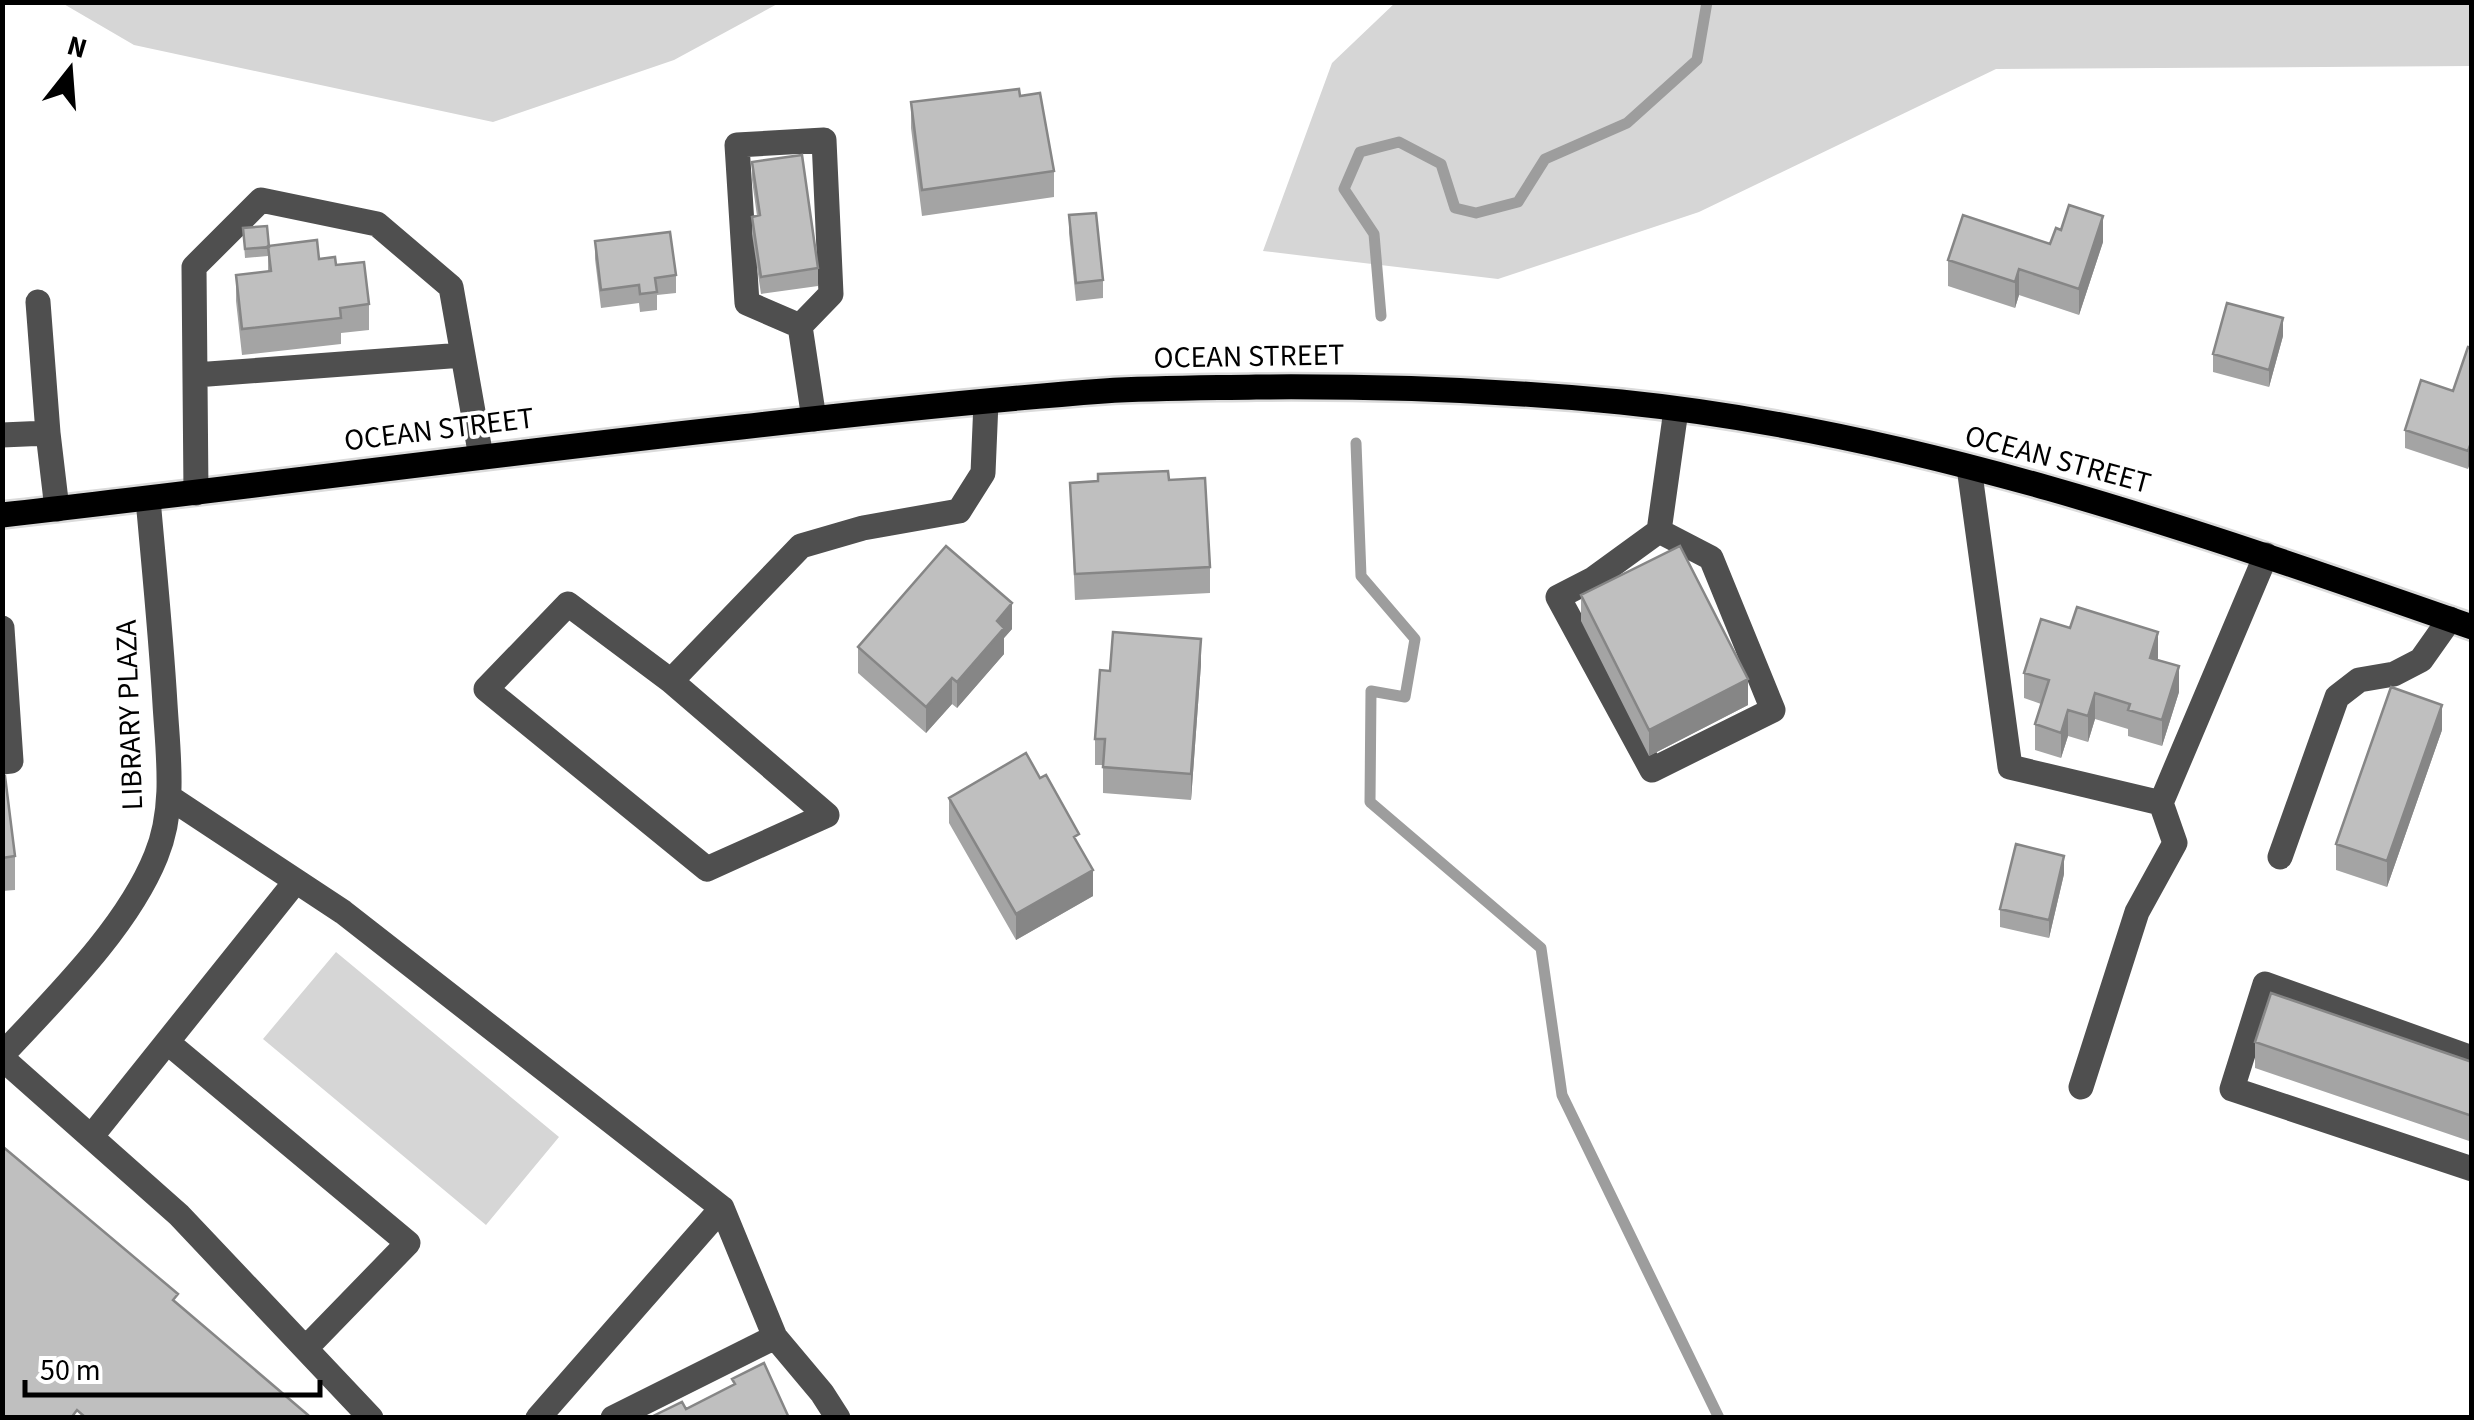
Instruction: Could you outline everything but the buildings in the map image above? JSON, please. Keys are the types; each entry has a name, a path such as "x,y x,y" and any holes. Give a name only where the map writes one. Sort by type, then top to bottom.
{"main road":[{"name":"OCEAN STREET","path":"2,515 986,402 1110,391 1336,386 1622,402 1821,432 2080,496 2461,623"}],"lane":[{"path":"824,140 831,294 800,326 747,302 737,145 824,140"},
{"path":"196,492 194,267 261,200 377,224 450,287 481,457"},
{"path":"38,302 57,509"},
{"path":"800,326 814,419"},
{"path":"195,375 463,355"},
{"path":"671,681 800,546 863,528 959,511 983,472 986,402"},
{"path":"1659,531 1711,558 1774,710 1652,770 1558,597 1593,579 1659,531 1676,410"},
{"path":"2,435 48,433"},
{"path":"1969,468 2010,767 2161,803"},
{"name":"LIBRARY PLAZA","path":"2,1056 103,942 143,882 165,826 169,797 148,498"},
{"path":"2081,1088 2137,912 2175,843 2161,803 2266,555"},
{"path":"568,604 671,681 685,693 826,815 708,870 486,689 568,604"},
{"path":"2280,858 2337,697 2359,680 2394,674 2421,660 2461,623"},
{"path":"2,628 11,760 2,762"},
{"path":"169,797 343,912 722,1208 776,1337 838,1418"},
{"path":"91,1137 296,880"},
{"path":"2472,1058 2265,984 2232,1089 2472,1169"},
{"path":"167,1042 408,1243 306,1348"},
{"path":"2,1056 179,1215 371,1418"},
{"path":"538,1418 722,1208"},
{"path":"613,1418 776,1337"}],"shaded area":[{"path":"1396,2 2471,3 2471,66 1996,69 1699,212 1498,279 1263,251 1332,63"},
{"path":"62,3 779,3 674,60 493,122 134,45"},
{"path":"336,952 559,1137 486,1225 263,1039"}],"waterway":[{"path":"1381,316 1374,234 1344,189 1360,152 1399,142 1441,164 1455,208 1476,213 1518,202 1545,159 1627,123 1697,60 1707,2"},
{"path":"1356,443 1361,576 1415,639 1405,697 1371,691 1370,802 1541,948 1562,1095 1719,1418"}]}
